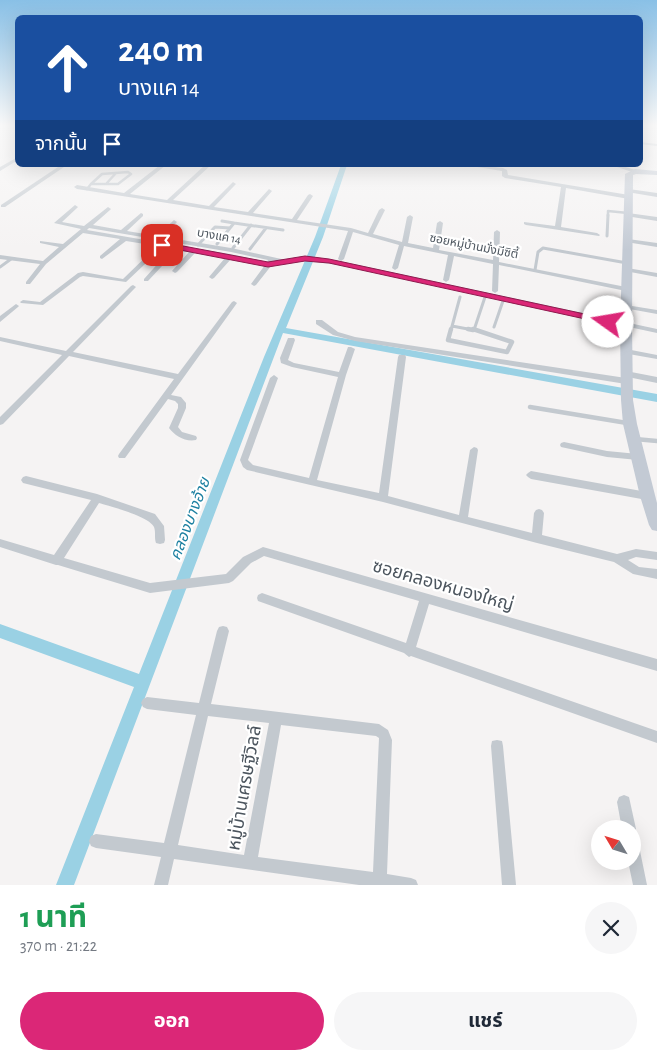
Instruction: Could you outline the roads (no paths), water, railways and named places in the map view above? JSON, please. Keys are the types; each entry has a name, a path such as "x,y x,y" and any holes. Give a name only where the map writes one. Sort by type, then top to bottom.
{"street":[{"path":"1,207 61,167"},
{"path":"125,195 159,167"},
{"path":"168,202 206,167"},
{"path":"484,167 503,170 505,176"},
{"path":"622,167 657,174"},
{"path":"636,171 629,174 626,377 630,424 647,496 656,520"},
{"path":"482,173 564,186 629,194 657,195"},
{"path":"211,207 233,184"},
{"path":"558,228 564,186"},
{"name":"ซอยหมู่บ้านมั่งมีซิตี้","path":"77,187 89,187 125,195 352,230 403,244 626,290"},
{"path":"249,214 269,191"},
{"path":"293,221 310,196"},
{"path":"74,206 57,223 85,228"},
{"path":"28,283 44,263 108,209"},
{"path":"370,235 382,210"},
{"path":"628,214 657,219"},
{"path":"102,257 124,235 140,215"},
{"path":"394,268 403,244 410,216"},
{"path":"158,238 174,222"},
{"path":"436,250 440,223"},
{"path":"526,223 597,235"},
{"name":"บางแค 14","path":"85,228 124,235 162,245 178,245 230,252 270,261 286,262 317,259 486,294 626,326 657,331"},
{"path":"341,259 352,230"},
{"path":"495,290 497,232"},
{"name":"บางแค 14","path":"124,235 158,238 178,245"},
{"path":"628,240 657,245"},
{"path":"42,242 64,246"},
{"path":"0,320 20,304 40,304 78,275 84,274 124,281 162,245"},
{"path":"146,280 178,245"},
{"path":"175,271 196,247"},
{"path":"212,278 230,252"},
{"path":"446,280 451,254"},
{"path":"0,257 44,263"},
{"path":"254,284 270,261"},
{"path":"627,267 657,275"},
{"path":"0,422 133,287"},
{"path":"122,456 234,304"},
{"path":"626,306 657,312"},
{"path":"319,322 335,334 355,339 657,380"},
{"path":"0,339 179,377"},
{"path":"290,340 284,361 292,365 342,375"},
{"path":"312,482 342,375 351,350"},
{"path":"626,351 657,357"},
{"path":"383,498 402,357"},
{"path":"274,378 244,460 250,468 383,498 462,520 617,558 637,571 657,574"},
{"path":"166,396 182,402 182,408 173,428 180,434 193,438"},
{"path":"564,445 607,454 638,457"},
{"path":"462,520 474,450"},
{"path":"531,475 647,496"},
{"path":"26,480 97,498 152,517 159,526 160,540"},
{"path":"0,543 56,561 97,498"},
{"path":"537,539 539,514"},
{"name":"ซอยคลองหนองใหญ่","path":"56,561 150,588 229,578 254,555 263,551 657,665"},
{"path":"617,558 636,553 657,556"},
{"path":"262,598 657,737"},
{"path":"409,650 425,599"},
{"path":"161,885 223,631"},
{"name":"หมู่บ้านเศรษฐีวิลล์","path":"147,703 276,720 380,730 386,740 388,883"},
{"name":"หมู่บ้านเศรษฐีวิลล์","path":"250,862 276,720"},
{"path":"498,746 509,885"},
{"path":"624,802 627,820"},
{"name":"หมู่บ้านเศรษฐีวิลล์","path":"96,841 411,885"},
{"path":"637,870 640,885"}],"lane":[{"path":"128,172 131,174 122,183 89,187 102,174 128,172"},
{"path":"106,184 116,173"},
{"path":"606,236 608,212 628,214"},
{"path":"222,221 283,230"},
{"path":"217,244 234,223"},
{"path":"230,252 251,225"},
{"path":"196,247 215,227 230,228"},
{"path":"250,249 266,228"},
{"path":"535,270 538,252 542,248 627,267"},
{"path":"0,267 11,259"},
{"path":"473,330 486,294"},
{"path":"452,326 510,340 512,342 510,350 505,353 450,342 447,338 460,297"},
{"path":"494,327 504,298"},
{"path":"530,407 630,424"},
{"path":"634,439 657,441"}],"waterway":[{"name":"คลองบางอ้าย","path":"280,330 319,237 343,167"},
{"name":"คลองบางอ้าย","path":"143,683 280,330"},
{"path":"280,330 657,398"},
{"path":"0,631 143,683"},
{"name":"คลองบางอ้าย","path":"65,885 143,683"}]}
